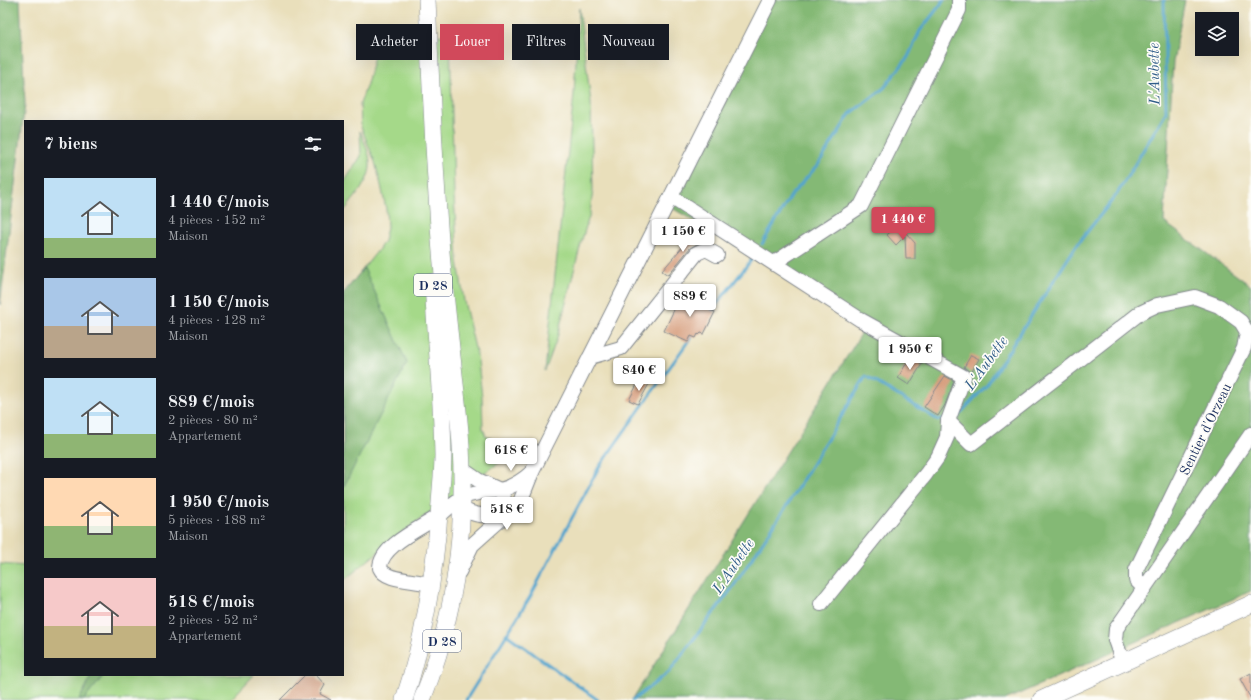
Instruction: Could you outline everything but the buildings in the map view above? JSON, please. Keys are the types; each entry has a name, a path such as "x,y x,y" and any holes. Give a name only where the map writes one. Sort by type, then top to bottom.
{"main road":[{"name":"D 28","path":"404,700 415,660 431,585 439,516 443,456 417,0"},
{"name":"D 28","path":"422,700 435,664 456,580 459,556 459,503 462,469 461,444 441,251 427,0"},
{"path":"1041,700 1251,604"}],"street":[{"path":"456,580 470,548 520,502 532,472 770,0"},
{"path":"774,263 861,206 958,10 959,0"},
{"path":"671,197 862,320 964,377 948,419 947,437 938,457 821,604"},
{"path":"590,356 621,348 697,254 706,249 717,256"},
{"name":"Sentier d'Orzeau","path":"948,419 971,444 1140,313 1157,305 1195,297 1219,306 1241,322 1247,332 1244,348 1136,570 1136,580 1144,588"},
{"path":"1123,663 1115,640 1116,629 1251,434"},
{"path":"443,456 446,461 449,493 459,503 472,514 482,516 504,516"},
{"path":"462,469 478,480 500,490 506,504 504,516"},
{"path":"431,585 384,575 380,564 388,551 405,536 459,503 479,492 500,490 518,483 532,472"}],"green space":[{"path":"0,0 20,0 25,104 0,305"},
{"path":"773,0 1185,0 1173,62 1164,222 1251,286 1251,591 1005,700 632,700 868,323 667,205"},
{"path":"579,8 591,103 593,190 590,213 557,338 545,371 574,94 576,60 580,60 580,24 578,24"},
{"path":"440,35 440,60 451,60 454,196 458,261 464,301 478,361 482,397 483,429 486,436 495,440 513,446 524,445 400,534 344,580 344,293 379,249 384,241 387,227 386,209 381,185 375,162 361,127 360,104 373,60 432,60 432,36"},
{"path":"360,131 369,157 369,173 360,191 344,211 344,182 361,156"},
{"path":"364,268 407,363 344,486 344,293"},
{"path":"0,564 24,566 24,676 253,676 230,700 0,700"},
{"path":"91,676 103,676 84,700 79,700"}],"waterway":[{"name":"L'Aubette","path":"762,244 792,194 818,165 850,114 884,88 908,57 920,31 944,0"},
{"name":"L'Aubette","path":"956,418 987,385 1076,246 1117,194 1166,112 1164,0"},
{"name":"L'Aubette","path":"710,313 752,259"},
{"name":"L'Aubette","path":"466,700 530,597 599,467 694,333"},
{"name":"L'Aubette","path":"633,700 669,672 733,587 786,507 866,376 938,420 944,419"},
{"name":"L'Aubette","path":"506,634 598,700"}]}
